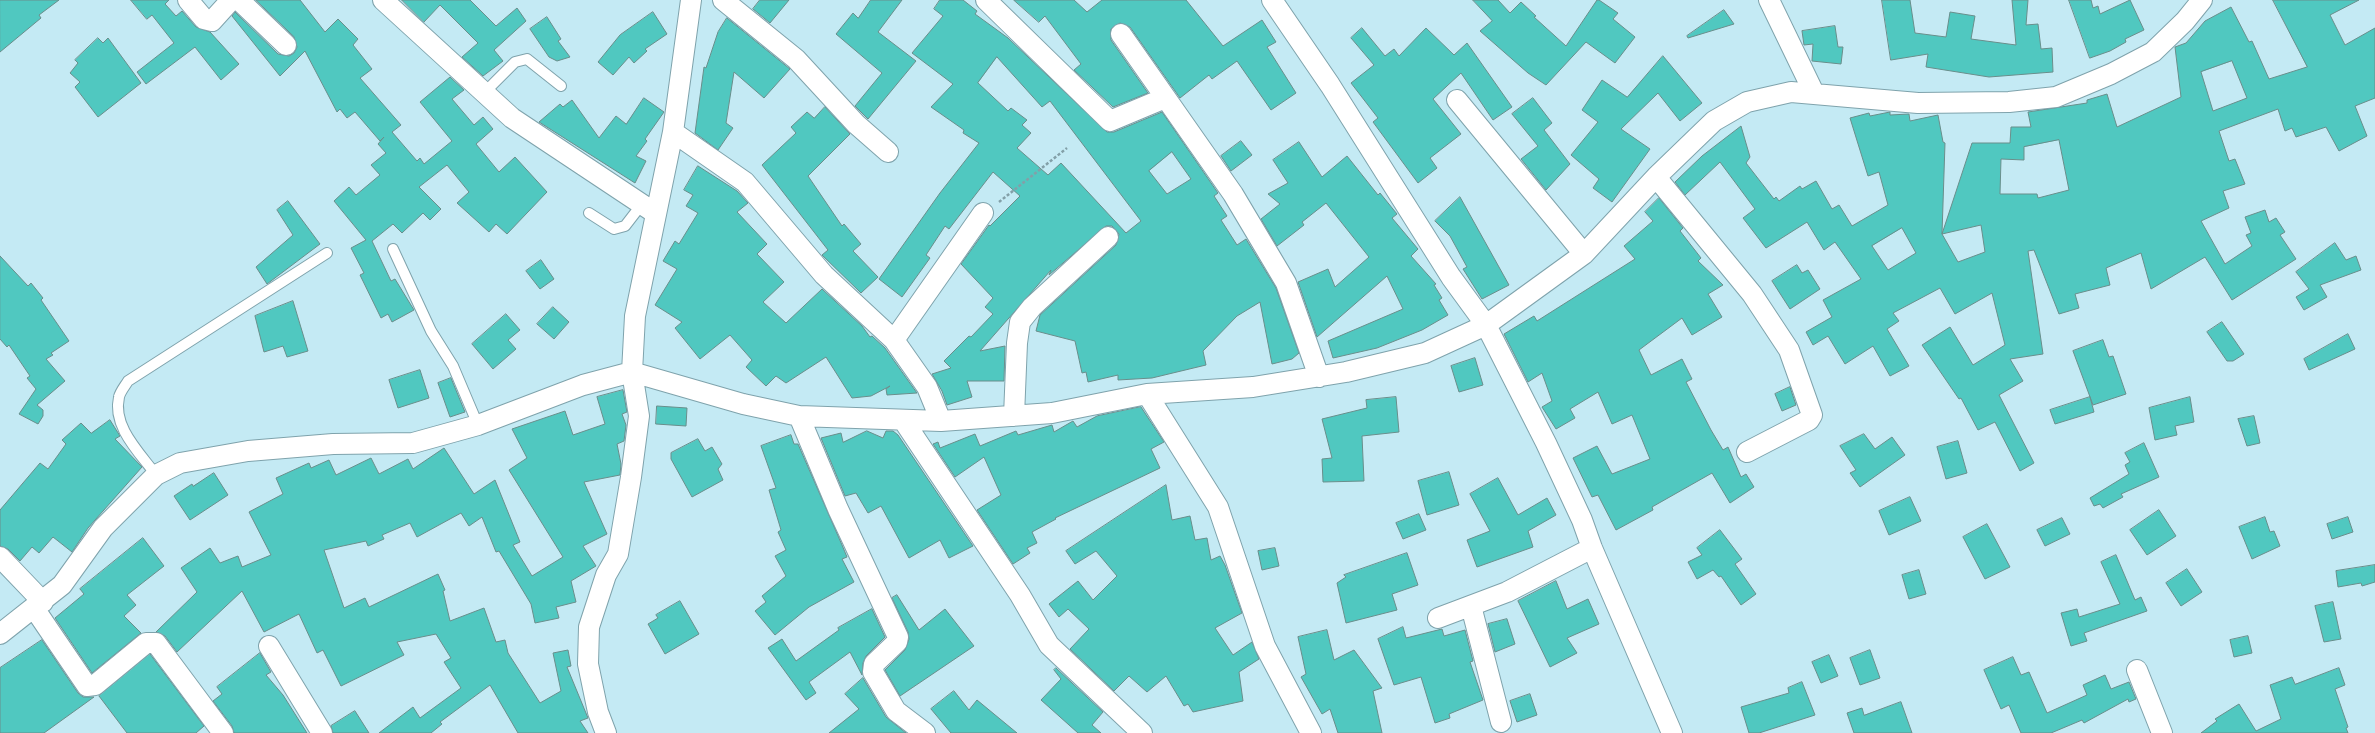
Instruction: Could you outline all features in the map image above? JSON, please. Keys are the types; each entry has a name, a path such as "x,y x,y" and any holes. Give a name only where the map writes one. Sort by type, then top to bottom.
{"street":[{"path":"188,0 204,19 212,21 231,0"},
{"path":"239,0 286,45"},
{"path":"383,0 512,118 649,209"},
{"path":"606,733 598,712 588,664 589,627 606,575 618,554 631,477 639,416 632,372 635,316 649,209 673,132 691,0"},
{"path":"723,0 796,59 856,124 888,152"},
{"path":"986,0 1110,121 1165,98"},
{"path":"1272,0 1330,85 1451,277 1486,325 1546,443 1582,520 1666,731"},
{"path":"1768,0 1814,93"},
{"path":"0,634 62,585 103,528 156,475 180,463 248,451 333,444 413,443 478,425 584,385 632,372 743,404 800,416 941,421 1052,413 1147,394 1253,387 1346,372 1425,353 1486,325 1584,254 1656,177 1714,121 1747,102 1791,92 1918,103 2009,102 2056,97 2111,74 2153,52 2186,21 2202,0"},
{"path":"1121,34 1233,194 1286,283 1318,377"},
{"path":"1457,100 1584,254"},
{"path":"673,132 745,182 824,275 894,340 927,387 941,421"},
{"path":"1656,177 1752,294 1785,344 1812,415 1809,420 1747,452"},
{"path":"894,340 983,213"},
{"path":"1014,416 1017,343 1020,322 1032,307 1108,237"},
{"path":"1147,394 1218,507 1265,646 1311,733"},
{"path":"800,416 838,509 898,637 897,642 874,664 873,672 896,711 925,733"},
{"path":"903,420 1020,595 1050,645 1142,733"},
{"path":"1438,618 1507,592 1592,548"},
{"path":"0,557 38,605 87,686 95,685 146,643 156,643 223,733"},
{"path":"1471,606 1501,722"},
{"path":"269,646 322,733"},
{"path":"2137,670 2162,733"}],"lane":[{"path":"484,93 515,62 527,59 562,86"},
{"path":"588,213 614,230 625,226 649,209"},
{"path":"393,249 432,331 454,366 478,425"},
{"path":"156,475 123,429 118,413 119,396 128,381 327,253"}],"path":[{"path":"983,213 1068,148"}],"building":[{"path":"0,0 59,0 39,15 41,18 0,52"},
{"path":"131,0 169,0 165,4 176,16 182,11 196,27 210,32 239,64 221,80 195,47 146,84 137,72 174,43 152,15 147,19"},
{"path":"256,0 300,0 325,32 338,19 358,39 353,45 372,69 360,78 401,125 392,132 417,161 420,158 424,164 452,141 420,102 450,77 464,90 452,99 474,125 483,117 493,129 476,144 499,172 515,157 547,192 507,234 496,224 489,232 457,203 469,192 447,165 419,187 441,209 430,220 423,213 402,233 393,224 372,241 391,281 395,279 414,310 392,322 388,314 381,318 360,275 364,273 351,248 366,240 334,201 349,187 356,195 380,175 371,165 386,153 378,144 384,137 380,141 355,112 347,118 340,109 337,112 305,51 280,76 232,16 235,12 278,54 289,56 294,53 297,47 294,37"},
{"path":"402,0 470,0 496,26 517,8 526,21 494,50 503,61 483,76 462,57 478,43 440,5 424,22"},
{"path":"760,0 789,0 770,23 753,9"},
{"path":"871,0 902,0 878,32 916,61 868,119 855,106 882,73 836,34 853,13 858,18"},
{"path":"940,0 963,0 977,11 975,14 1008,38 1107,132 1114,132 1162,112 1218,193 1214,196 1227,216 1221,220 1237,245 1246,239 1276,288 1299,353 1292,359 1272,364 1260,302 1237,316 1203,351 1206,365 1152,378 1118,380 1118,375 1088,382 1086,372 1082,373 1075,341 1036,331 1040,315 1116,245 1119,234 1112,226 1106,226 1049,275 1051,270 980,351 1005,346 1004,381 967,381 972,397 947,405 942,391 932,374 951,368 944,361 969,336 971,337 993,314 985,307 993,298 961,264 989,225 990,226 1020,196 993,172 949,229 945,226 926,255 930,258 902,297 879,279 940,193 979,143 963,133 964,130 931,107 953,84 912,53 943,16 934,9","holes":["997,57 1042,107 1050,101 1141,221 1126,233 1061,163 1048,175 1017,148 1031,133 1022,125 1027,120 1011,108 1008,111 978,83","1172,152 1191,179 1167,194 1149,171"]},
{"path":"1014,0 1074,0 1087,12 1102,0 1186,0 1223,46 1262,20 1276,42 1267,47 1296,93 1271,110 1237,61 1212,79 1209,75 1180,98 1130,27 1120,23 1111,29 1111,40 1148,93 1113,107 1074,70 1081,64 1045,16 1039,22"},
{"path":"1473,0 1498,0 1510,13 1521,2 1536,16 1534,17 1566,46 1597,0 1599,0 1618,13 1613,19 1635,37 1615,63 1586,42 1546,85 1528,73 1480,31 1492,21"},
{"path":"1882,0 1910,0 1915,33 1946,37 1950,12 1975,16 1971,39 2016,45 2012,0 2028,0 2026,25 2038,24 2041,49 2052,48 2053,72 1989,77 1926,67 1928,54 1891,60"},
{"path":"2069,0 2091,0 2093,8 2098,6 2100,14 2130,0 2144,30 2125,39 2126,42 2110,51 2090,58"},
{"path":"2273,0 2359,0 2330,15 2345,45 2375,28 2375,98 2355,106 2367,136 2339,151 2326,127 2296,137 2292,128 2285,131 2278,109 2219,131 2229,161 2235,159 2245,184 2223,191 2229,208 2201,221 2225,264 2252,246 2246,235 2251,233 2245,217 2265,210 2269,222 2276,218 2285,232 2280,235 2296,259 2232,300 2205,257 2151,289 2141,253 2106,268 2110,285 2075,294 2079,308 2059,314 2034,250 2028,251 2043,354 2010,359 2023,381 1999,395 2034,463 2020,471 1995,422 1978,430 1961,398 1959,399 1922,345 1950,327 1973,365 2005,345 1992,293 1955,314 1940,288 1893,313 1899,321 1887,329 1909,366 1890,376 1873,346 1845,364 1828,336 1813,345 1806,332 1832,317 1823,300 1861,279 1835,242 1824,250 1807,222 1766,248 1743,218 1755,209 1720,162 1685,195 1675,182 1702,156 1741,126 1750,157 1746,163 1774,199 1776,197 1779,201 1800,186 1802,189 1816,181 1832,209 1839,205 1852,226 1888,205 1879,172 1868,176 1850,118 1869,113 1870,116 1890,112 1890,115 1909,114 1910,121 1938,115 1943,142 1945,143 1942,234 1972,143 2010,143 2011,127 2031,127 2028,112 2087,103 2087,100 2107,94 2117,127 2181,97 2175,47 2186,43 2205,21 2231,7 2249,42 2252,41 2269,79 2307,67","holes":["2232,61 2247,98 2213,111 2201,72","2059,140 2069,190 2038,198 2037,194 2000,194 2001,159 2024,160 2024,147","1981,225 1985,252 1958,262 1942,234","1902,228 1916,253 1888,270 1872,246"]},
{"path":"1724,10 1734,24 1688,38 1687,36"},
{"path":"653,12 667,34 645,49 647,51 634,63 629,57 613,75 598,62 620,35"},
{"path":"547,17 561,39 558,41 570,57 557,61 549,57 530,29"},
{"path":"727,18 790,69 764,98 734,72 726,123 733,128 718,150 695,133 704,67 706,68 718,32"},
{"path":"1835,26 1838,47 1843,47 1841,64 1812,61 1813,44 1804,45 1802,31"},
{"path":"1362,28 1385,56 1394,49 1399,56 1426,28 1454,55 1467,43 1512,107 1493,120 1461,73 1433,99 1461,134 1430,158 1437,168 1418,183 1373,122 1378,118 1351,83 1374,65 1351,38"},
{"path":"98,38 103,43 108,38 141,83 98,117 75,87 80,82 70,73 78,63 75,60"},
{"path":"1663,56 1702,103 1680,121 1658,93 1621,129 1650,149 1612,202 1593,188 1599,179 1571,155 1598,122 1582,110 1602,80 1627,97"},
{"path":"644,98 664,112 645,139 647,141 636,156 646,161 635,183 539,122 560,104 563,107 572,100 599,138 616,116 626,124"},
{"path":"1533,98 1552,123 1544,130 1570,164 1546,190 1521,159 1538,146 1512,114"},
{"path":"825,107 850,134 808,176 842,226 844,224 861,244 853,251 878,277 861,293 822,255 828,250 762,165 796,133 791,127 807,112 814,118"},
{"path":"1241,141 1252,155 1231,171 1221,156"},
{"path":"1299,142 1322,177 1347,156 1378,195 1380,193 1397,214 1392,218 1418,249 1411,256 1436,284 1434,285 1442,298 1439,300 1448,315 1422,330 1377,348 1333,358 1328,341 1403,309 1387,276 1317,337 1298,282 1328,269 1335,287 1369,257 1326,203 1302,222 1304,225 1277,246 1261,219 1280,204 1268,194 1288,183 1273,160"},
{"path":"698,166 737,191 748,203 737,212 767,244 757,254 784,282 763,302 786,323 822,289 862,326 870,337 872,336 885,348 917,393 887,395 886,389 890,386 871,396 852,398 826,357 786,383 776,376 766,386 746,367 752,360 730,335 700,359 675,328 682,322 655,305 677,269 663,261 675,241 679,244 698,213 686,206 693,195 684,190"},
{"path":"1460,197 1509,285 1482,299 1463,269 1467,267 1450,236 1435,221"},
{"path":"1659,198 1683,228 1680,231 1701,258 1698,261 1723,285 1708,294 1722,317 1692,335 1682,318 1639,350 1651,375 1682,359 1692,379 1686,382 1711,430 1723,450 1728,447 1741,477 1746,474 1754,487 1730,503 1712,473 1652,507 1653,510 1616,530 1598,495 1592,497 1573,458 1597,446 1612,474 1650,459 1632,415 1612,424 1598,392 1570,409 1575,418 1556,429 1542,407 1552,401 1542,373 1528,382 1504,334 1534,316 1537,321 1635,259 1624,246 1653,221 1645,212"},
{"path":"288,201 320,244 267,284 256,267 293,235 277,210"},
{"path":"2335,243 2346,260 2356,256 2361,270 2320,285 2327,297 2304,310 2296,297 2309,289 2296,272"},
{"path":"0,256 28,286 31,283 43,298 41,300 69,341 51,353 53,355 46,359 65,381 37,405 43,410 43,416 38,424 19,414 36,389 27,378 30,376 9,345 7,347 0,339"},
{"path":"541,260 554,279 540,289 526,271"},
{"path":"1797,265 1802,273 1808,270 1820,289 1790,309 1772,281"},
{"path":"293,301 308,351 287,357 283,346 264,352 255,316"},
{"path":"553,307 569,322 554,339 537,324"},
{"path":"506,314 520,330 508,340 516,349 493,369 472,344"},
{"path":"2222,322 2244,354 2233,361 2227,361 2207,332"},
{"path":"2348,334 2355,349 2309,370 2304,359"},
{"path":"2103,340 2109,357 2113,356 2126,394 2093,405 2073,351"},
{"path":"1475,358 1483,385 1459,392 1451,366"},
{"path":"420,370 429,398 398,408 389,380"},
{"path":"451,378 465,412 450,417 438,383"},
{"path":"1790,387 1796,405 1782,411 1775,394"},
{"path":"623,390 627,412 622,414 626,425 624,441 617,444 621,464 620,475 584,482 607,534 583,546 596,566 571,581 576,602 556,607 559,618 535,623 531,604 499,551 496,552 482,517 469,526 461,513 417,537 410,523 382,535 384,539 368,546 366,541 324,550 344,608 365,598 369,607 438,574 445,590 443,591 450,621 484,608 496,642 505,640 508,653 540,703 561,691 553,653 568,650 571,666 567,667 588,718 580,721 588,733 518,733 490,685 440,722 442,724 431,733 379,733 413,707 420,718 461,688 444,662 451,658 436,634 397,642 404,655 341,686 323,650 317,653 299,614 264,632 242,591 177,652 165,636 156,632 197,592 181,568 210,548 220,563 238,556 242,567 271,555 249,512 283,494 276,478 309,463 311,468 329,460 336,475 371,458 379,474 408,459 413,469 444,448 474,494 495,480 520,542 513,545 532,576 563,557 509,470 527,458 512,429 565,411 573,435 605,424 597,397"},
{"path":"1396,397 1399,432 1362,436 1364,481 1323,482 1322,459 1332,458 1322,419 1367,408 1366,400"},
{"path":"2090,397 2094,412 2055,424 2050,410"},
{"path":"2190,397 2194,422 2175,426 2177,435 2155,440 2149,408"},
{"path":"657,406 687,408 686,426 656,424"},
{"path":"1141,407 1164,442 1151,449 1160,468 1055,518 1056,519 1032,532 1037,543 1027,548 1030,553 1013,564 977,510 1001,495 984,457 955,477 933,444 938,442 940,448 975,434 980,446 1016,431 1018,435 1052,425 1054,432 1073,421 1077,427 1097,416"},
{"path":"2254,416 2260,443 2247,446 2238,419"},
{"path":"110,420 120,436 115,439 142,467 88,528 72,552 53,537 39,553 32,547 20,561 8,549 0,546 0,510 40,463 48,469 66,444 62,440 81,423 91,433"},
{"path":"867,431 883,438 886,431 893,431 898,435 973,546 949,558 940,540 909,558 881,506 868,513 856,493 845,496 821,438 841,433 843,442"},
{"path":"1864,434 1875,449 1892,437 1905,455 1860,487 1850,473 1856,470 1840,446"},
{"path":"791,435 794,444 798,444 842,545 847,557 842,559 854,582 809,607 775,635 755,611 766,602 762,596 786,576 775,556 786,550 778,532 781,530 769,490 776,488 761,446"},
{"path":"698,439 705,451 712,447 722,464 718,469 723,480 692,497 671,459 671,453"},
{"path":"1958,441 1967,473 1946,479 1937,447"},
{"path":"2144,443 2159,477 2121,494 2123,497 2103,508 2100,504 2094,506 2090,498 2129,474 2125,465 2130,462 2125,453"},
{"path":"1449,472 1459,505 1427,515 1418,481"},
{"path":"214,473 228,495 190,520 174,496 192,484 193,486"},
{"path":"1498,478 1518,515 1547,498 1556,515 1528,531 1533,547 1477,567 1467,540 1490,531 1470,494"},
{"path":"1166,485 1172,520 1190,516 1195,540 1207,538 1211,560 1220,556 1225,565 1242,613 1215,628 1233,655 1252,642 1259,659 1239,672 1243,701 1193,712 1188,704 1184,706 1166,676 1147,692 1129,676 1114,691 1070,649 1089,629 1068,609 1059,617 1049,604 1078,581 1093,600 1117,576 1096,551 1075,564 1066,551"},
{"path":"1910,497 1921,521 1889,535 1879,511"},
{"path":"2159,510 2176,536 2147,555 2130,530"},
{"path":"1419,514 1426,530 1403,539 1396,523"},
{"path":"2265,517 2270,532 2274,531 2280,546 2252,559 2239,527"},
{"path":"2348,517 2353,532 2332,539 2327,524"},
{"path":"2062,518 2070,534 2045,546 2037,530"},
{"path":"1987,524 2010,567 1985,579 1963,537"},
{"path":"1720,530 1742,559 1735,564 1756,594 1741,605 1721,576 1719,577 1713,570 1697,579 1688,562 1702,555 1697,548"},
{"path":"143,538 164,566 127,595 136,605 124,616 141,633 92,673 55,618 84,594 80,589"},
{"path":"1275,548 1279,566 1262,570 1258,551"},
{"path":"1407,553 1418,585 1392,594 1397,610 1346,623 1337,583 1346,577 1344,575"},
{"path":"2116,555 2135,600 2141,597 2147,611 2084,633 2087,641 2071,646 2061,613 2077,609 2079,617 2120,604 2101,562"},
{"path":"2375,565 2375,582 2362,586 2361,583 2338,587 2336,571"},
{"path":"2187,569 2202,592 2181,606 2166,583"},
{"path":"1919,570 1926,594 1909,599 1902,575"},
{"path":"1556,581 1567,609 1588,599 1599,624 1567,638 1577,653 1550,667 1518,601"},
{"path":"897,595 919,630 945,609 974,646 900,696 885,670 905,650 909,639 908,632 892,598"},
{"path":"680,601 699,634 665,654 648,624 658,618 656,615"},
{"path":"2333,602 2341,639 2324,642 2315,606"},
{"path":"872,609 885,637 866,656 863,663 862,675 850,652 809,682 816,693 806,700 768,648 782,639 796,661 839,630 838,628"},
{"path":"1507,619 1515,644 1495,652 1488,624"},
{"path":"1403,627 1406,638 1442,629 1444,636 1465,630 1473,661 1470,662 1483,700 1449,714 1450,718 1435,723 1421,677 1394,685 1378,639"},
{"path":"1327,630 1334,660 1354,650 1382,688 1373,691 1382,733 1338,733 1330,709 1322,714 1301,677 1306,674 1298,637"},
{"path":"2248,636 2252,653 2234,657 2230,640"},
{"path":"42,640 78,693 83,697 94,697 44,733 0,733 0,668"},
{"path":"1870,650 1880,678 1860,685 1850,658"},
{"path":"260,653 271,672 266,675 283,695 307,733 234,733 232,726 213,701 222,694 217,687"},
{"path":"150,654 204,726 196,733 127,733 99,696"},
{"path":"1829,655 1838,676 1821,683 1812,662"},
{"path":"2013,657 2021,675 2029,672 2047,713 2087,695 2083,685 2105,675 2111,689 2129,682 2136,699 2129,702 2128,699 2084,723 2082,720 2051,733 2021,733 2009,705 2001,709 1984,670"},
{"path":"1056,668 1103,712 1092,725 1101,733 1078,733 1041,700 1061,679 1054,670"},
{"path":"2339,668 2345,685 2335,689 2348,727 2346,728 2348,733 2201,733 2217,721 2215,719 2239,704 2256,731 2281,719 2270,685 2292,677 2295,684"},
{"path":"863,678 886,717 906,733 829,733 859,709 845,694"},
{"path":"1802,682 1815,715 1759,733 1749,733 1741,707 1789,693 1788,688"},
{"path":"954,691 969,710 977,700 1017,733 951,733 931,709"},
{"path":"1530,694 1537,715 1517,722 1510,701"},
{"path":"1901,702 1912,733 1854,733 1847,713 1862,708 1864,715"},
{"path":"355,711 369,733 333,733 331,726"}]}
